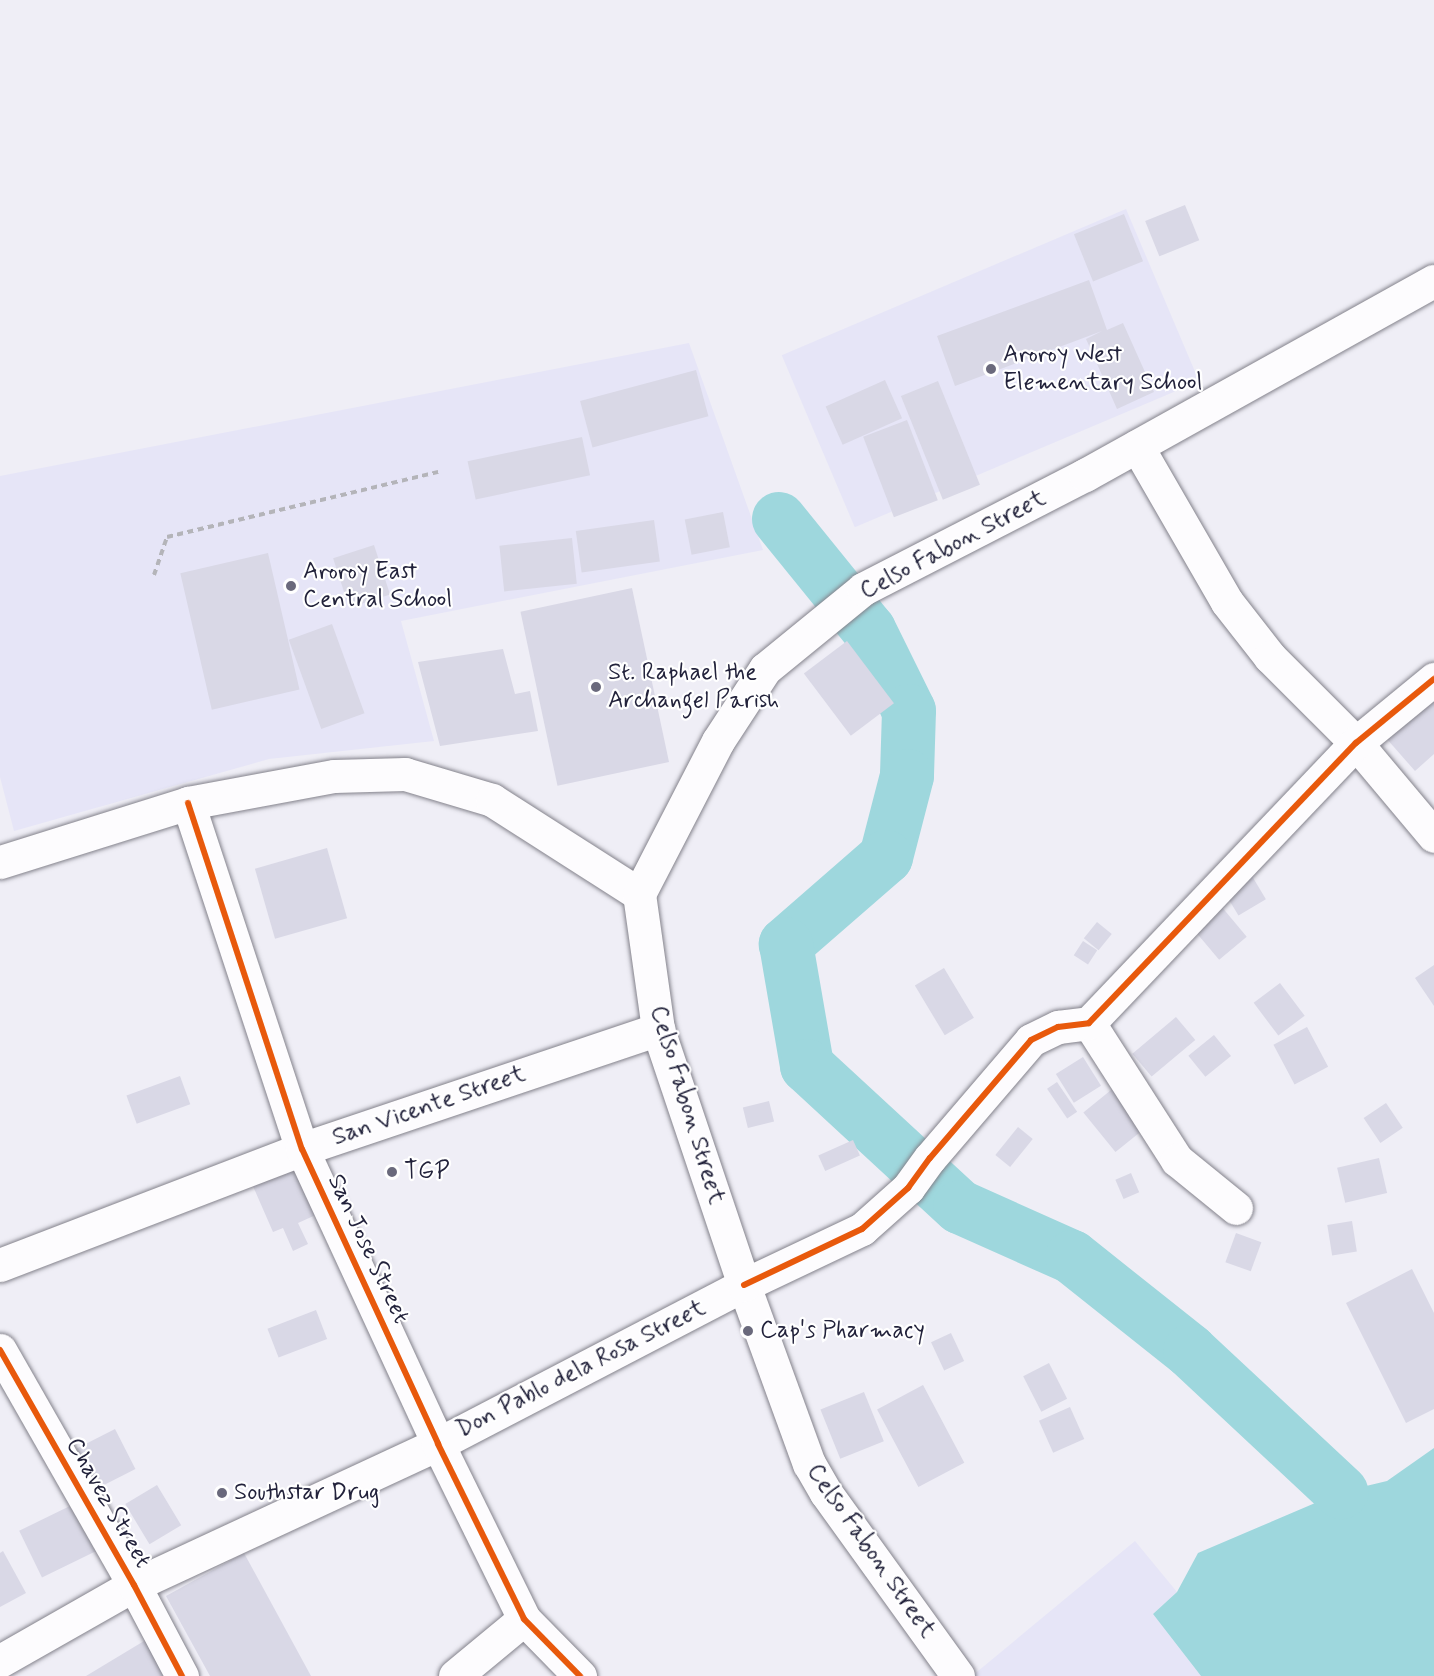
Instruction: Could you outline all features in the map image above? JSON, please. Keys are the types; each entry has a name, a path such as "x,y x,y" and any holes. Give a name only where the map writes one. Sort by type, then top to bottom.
{"street":[{"name":"Celso Fabon Street","path":"958,1676 826,1493 809,1464 744,1285 658,1029 639,894 718,741 765,669 863,589 1025,507 1434,281"},
{"path":"1137,446 1227,602 1270,657 1356,743 1434,836"},
{"path":"1236,1208 1177,1160 1089,1023 1356,743 1434,679"},
{"path":"0,862 188,803 334,776 405,774 492,800 639,894"},
{"name":"San Jose Street","path":"188,803 302,1149 438,1444 524,1619 580,1676"},
{"name":"Don Pablo dela Rosa Street","path":"0,1661 134,1585 438,1444 744,1285 862,1230 908,1188 930,1158 1031,1040 1058,1027 1089,1023"},
{"name":"San Vicente Street","path":"0,1265 302,1149 658,1029"},
{"name":"Chavez Street","path":"0,1350 134,1585 182,1676"},
{"path":"455,1676 524,1619"}],"path":[{"path":"154,575 167,537 438,472"}],"shaded area":[{"name":"Aroroy West Elementary School","path":"1126,209 1199,381 855,527 782,355"},
{"name":"Aroroy East Central School","path":"689,343 763,550 401,621 434,741 269,759 14,831 0,777 0,476"},
{"path":"1135,1541 1177,1592 1153,1614 1201,1676 972,1676"}],"water":[{"path":"1434,1448 1434,1676 1201,1676 1153,1614 1177,1592 1198,1553 1341,1492 1387,1481"}],"building":[{"path":"1185,205 1199,240 1159,256 1145,221"},
{"path":"1124,214 1143,261 1093,282 1074,234"},
{"path":"1089,280 1107,330 1123,323 1154,392 1117,409 1086,339 1102,331 955,386 937,336"},
{"path":"696,370 708,416 593,447 580,401"},
{"path":"885,380 902,418 843,445 826,406"},
{"path":"938,381 980,485 943,500 901,396"},
{"path":"907,420 938,500 894,517 863,437"},
{"path":"582,437 590,475 476,499 468,461"},
{"path":"723,512 730,547 692,555 685,519"},
{"path":"654,520 660,562 582,573 576,531"},
{"path":"572,538 577,584 504,591 499,546"},
{"path":"374,545 390,594 349,608 333,558"},
{"path":"268,553 299,689 212,710 180,573"},
{"name":"St. Raphael the Archangel Parish","path":"632,588 669,762 557,786 520,612"},
{"path":"332,624 364,713 321,729 289,640"},
{"path":"847,641 894,703 851,736 804,673"},
{"path":"503,649 515,694 530,691 538,731 440,746 418,662"},
{"path":"1434,696 1434,754 1415,771 1386,738"},
{"path":"327,848 347,918 275,939 255,869"},
{"path":"1252,876 1266,899 1238,916 1225,892"},
{"path":"1221,906 1247,937 1219,960 1193,929"},
{"path":"1097,922 1112,934 1099,950 1084,938"},
{"path":"1083,941 1097,950 1088,965 1074,955"},
{"path":"1434,965 1434,1006 1415,978"},
{"path":"944,968 974,1018 945,1035 915,986"},
{"path":"1280,983 1305,1016 1278,1036 1254,1003"},
{"path":"1176,1017 1195,1040 1152,1077 1132,1054"},
{"path":"1307,1027 1328,1067 1295,1085 1273,1045"},
{"path":"1214,1035 1231,1056 1205,1077 1188,1056"},
{"path":"1083,1057 1101,1086 1074,1103 1056,1074"},
{"path":"180,1076 190,1104 137,1124 126,1095"},
{"path":"1057,1082 1077,1112 1067,1119 1047,1089"},
{"path":"1116,1086 1148,1126 1115,1152 1083,1112"},
{"path":"769,1101 774,1121 748,1128 743,1108"},
{"path":"1386,1103 1403,1128 1380,1143 1364,1118"},
{"path":"1018,1127 1033,1139 1010,1167 995,1155"},
{"path":"853,1140 860,1156 825,1171 818,1155"},
{"path":"1379,1158 1387,1193 1345,1203 1337,1168"},
{"path":"297,1164 318,1214 298,1223 308,1244 293,1251 283,1228 273,1232 252,1184"},
{"path":"1131,1173 1139,1192 1124,1199 1115,1180"},
{"path":"1352,1221 1357,1252 1332,1256 1327,1225"},
{"path":"1236,1233 1261,1242 1251,1271 1225,1262"},
{"path":"1412,1269 1434,1313 1434,1409 1406,1423 1346,1303"},
{"path":"316,1310 327,1339 279,1358 267,1329"},
{"path":"951,1333 964,1361 944,1370 931,1342"},
{"path":"1049,1363 1067,1399 1041,1412 1023,1376"},
{"path":"923,1385 964,1463 918,1487 877,1409"},
{"path":"864,1392 884,1441 840,1459 820,1410"},
{"path":"1070,1407 1084,1439 1053,1453 1039,1421"},
{"path":"115,1429 135,1469 97,1489 77,1449"},
{"path":"157,1485 181,1525 149,1544 125,1504"},
{"path":"74,1504 97,1551 42,1577 19,1531"},
{"path":"3,1551 26,1593 0,1607 0,1553"},
{"path":"244,1553 311,1676 210,1676 166,1596"},
{"path":"149,1638 172,1676 86,1676"}],"waterway":[{"path":"779,519 869,630 909,711 907,776 886,857 786,944 807,1066 960,1207 1072,1257 1190,1351 1341,1492"}],"cycle path":[{"path":"744,1285 862,1229 908,1188 930,1158 1031,1040 1058,1027 1089,1023 1356,743 1434,679"},
{"path":"188,803 302,1149 438,1444 524,1619 580,1676"},
{"path":"0,1350 134,1585 182,1676"}],"place":[{"name":"Aroroy West Elementary School","path":"991,369"},
{"name":"Aroroy East Central School","path":"291,586"},
{"name":"St. Raphael the Archangel Parish","path":"596,687"},
{"name":"TGP","path":"392,1172"},
{"name":"Cap's Pharmacy","path":"748,1331"},
{"name":"Southstar Drug","path":"222,1493"}]}
